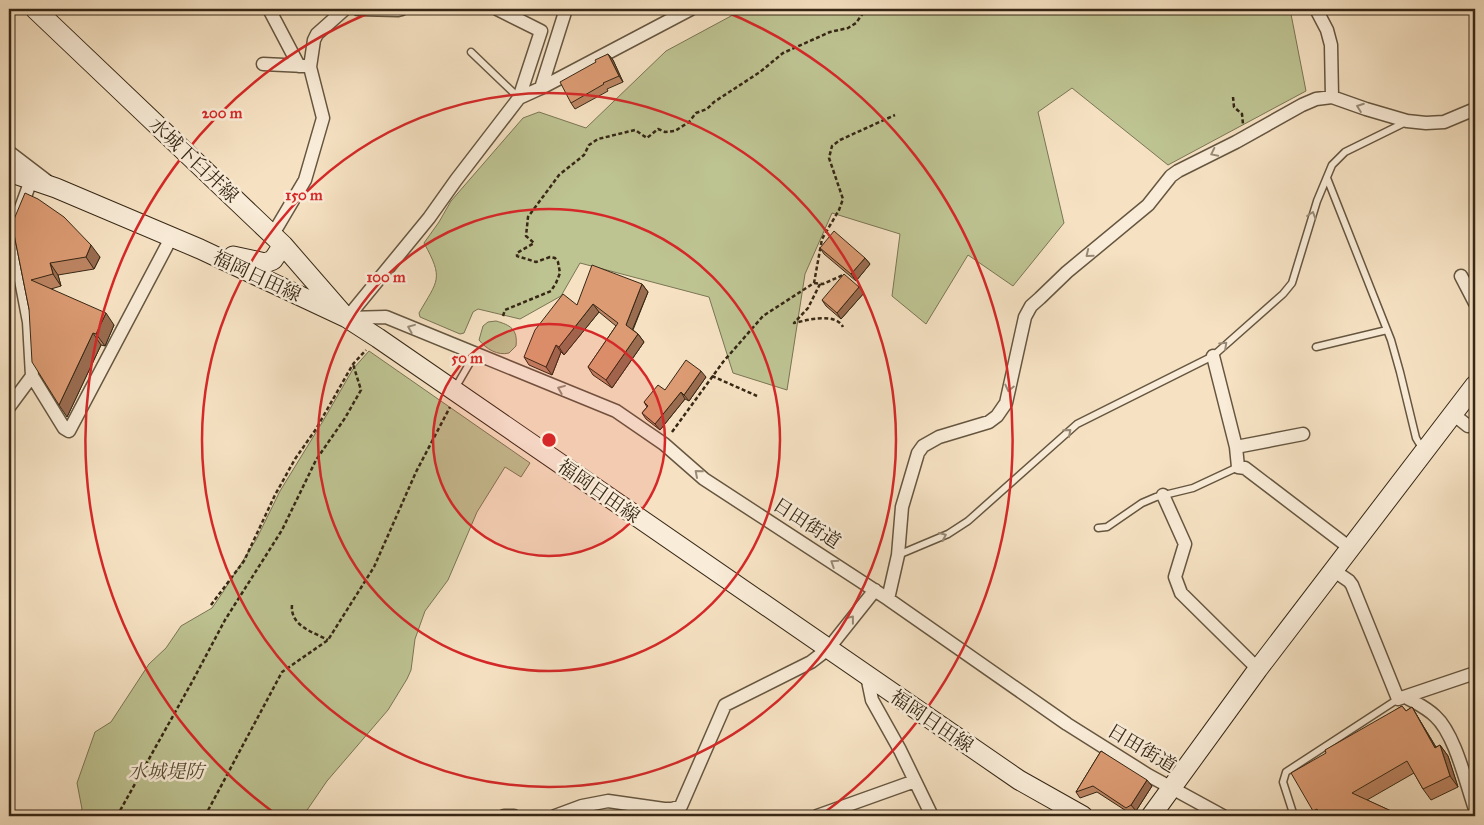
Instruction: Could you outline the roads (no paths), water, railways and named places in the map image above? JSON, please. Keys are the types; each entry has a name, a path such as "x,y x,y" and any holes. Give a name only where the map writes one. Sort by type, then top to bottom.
{"main road":[{"name":"水城下臼井線","path":"35,9 278,239 347,318"},
{"name":"福岡日田線","path":"9,172 56,188 200,249 347,318 1019,780 1084,816"},
{"path":"200,249 265,263 273,260 278,239"},
{"path":"1152,816 1171,787 1258,669 1475,385"}],"street":[{"path":"269,9 305,66 323,118 305,180 278,239"},
{"path":"305,66 317,34 345,9"},
{"path":"358,9 402,9"},
{"path":"347,318 429,218 519,98 541,31 498,9"},
{"path":"542,88 566,9"},
{"path":"1316,9 1327,30 1331,45 1332,96"},
{"path":"519,98 542,88 683,11"},
{"path":"263,64 305,66"},
{"path":"888,599 898,554 902,507 918,453 923,446 939,437 989,422 997,416 1006,403 1026,317 1031,306 1067,272 1148,205 1172,176 1178,171 1316,99 1332,96 1366,109 1407,121 1426,123 1444,122 1475,109"},
{"path":"9,152 56,188"},
{"path":"31,180 12,233 29,322 32,376 64,428 69,430 172,238"},
{"path":"1461,276 1475,303"},
{"name":"日田街道","path":"347,318 386,317 616,412 664,444 704,479 888,599 1067,724 1148,775 1223,816"},
{"path":"1212,356 1236,447 1238,468 1245,468 1350,548"},
{"path":"9,407 32,376"},
{"path":"1453,414 1468,426 1475,425"},
{"path":"1236,447 1303,434"},
{"path":"1163,495 1185,544 1175,577 1181,593 1258,669"},
{"path":"1333,570 1352,585 1402,698 1436,716 1443,725 1453,743 1475,809"},
{"path":"555,816 582,806 608,800 682,811 726,704 811,662 828,649 874,590"},
{"path":"1402,698 1475,673"},
{"path":"867,676 872,700 900,750 932,816"},
{"path":"817,816 915,781"},
{"path":"504,816 514,816"}],"lane":[{"path":"471,52 519,98"},
{"path":"898,554 948,534 968,521 1077,424 1212,356 1283,294 1292,283 1317,201 1332,165 1345,152 1407,121"},
{"path":"1327,178 1386,330 1400,372 1416,438 1426,448"},
{"path":"1316,347 1386,330"},
{"path":"456,392 475,354"},
{"path":"1098,528 1107,526 1142,502 1193,488 1238,468"},
{"path":"1294,816 1283,782 1286,772 1402,698"}],"park label":[{"name":"水城堤防","path":"166,771"}]}
